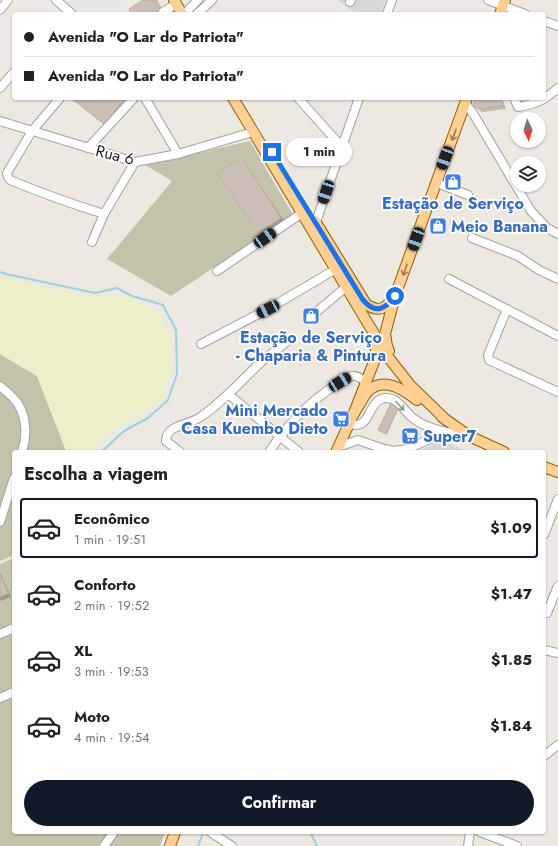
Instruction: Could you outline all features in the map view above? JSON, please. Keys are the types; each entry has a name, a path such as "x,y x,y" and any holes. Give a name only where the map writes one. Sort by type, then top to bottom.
{"main road":[{"path":"177,1 185,12"},
{"path":"234,100 388,357 410,386 446,420"},
{"path":"240,100 366,304 373,309 380,309 386,306 395,296"},
{"path":"410,386 387,346 385,340 386,327 395,296 466,101"},
{"path":"337,449 354,413 375,359 376,349 369,326"},
{"path":"354,413 370,390 380,386 391,385 402,389 469,436 497,450"},
{"path":"546,468 558,472"},
{"path":"170,846 174,834"}],"street":[{"path":"0,10 8,0"},
{"path":"56,0 67,12"},
{"path":"187,12 198,0"},
{"path":"199,12 212,0"},
{"path":"388,12 392,0"},
{"path":"488,0 502,7 518,12"},
{"path":"163,12 177,1"},
{"path":"546,22 558,26"},
{"path":"0,88 12,74"},
{"path":"546,97 558,88"},
{"path":"58,100 32,131 8,173 8,177 10,180 61,200 104,214"},
{"path":"88,148 132,100"},
{"path":"146,100 178,154"},
{"path":"300,100 342,147"},
{"path":"316,222 358,100"},
{"path":"515,100 518,108 533,105 542,100"},
{"path":"466,101 531,211 547,228 558,234"},
{"name":"Rua 6","path":"0,121 135,162 178,154 253,132"},
{"path":"92,242 104,214 135,162"},
{"path":"437,183 468,195"},
{"path":"217,271 302,213"},
{"path":"472,238 518,256 539,270 558,280"},
{"path":"201,344 268,309 336,269"},
{"path":"449,279 558,336"},
{"path":"314,314 346,287"},
{"path":"507,310 488,355 489,360 558,392"},
{"path":"177,450 170,446 166,441 166,436 169,431 199,418 290,339"},
{"path":"270,450 279,436 312,403 335,386 351,376 358,376 366,382"},
{"path":"0,386 13,397 25,420 26,442 23,450"},
{"path":"228,394 296,450"},
{"path":"349,423 356,425 360,424 370,414 374,404 379,399 387,398 398,402 409,416 421,424 450,433 469,436"},
{"path":"407,450 442,434 450,433"},
{"path":"337,449 358,440 389,450"},
{"path":"0,522 12,484"},
{"path":"546,530 558,499"},
{"path":"547,613 558,586"},
{"path":"0,634 12,629"},
{"path":"546,650 558,653"},
{"path":"0,698 12,693"},
{"path":"546,754 558,745"},
{"path":"104,846 113,834"},
{"path":"214,834 232,846"},
{"path":"468,846 470,834"},
{"path":"485,834 518,846"}],"shaded area":[{"path":"70,0 123,0 131,12 78,12 68,3"},
{"path":"337,0 385,0 382,12 353,12"},
{"path":"250,141 293,215 171,296 107,259 172,181 145,165"},
{"path":"0,275 4,278 83,295 109,295 135,301 158,312 170,338 173,365 164,398 110,432 93,450 66,450 37,376 0,354"},
{"path":"0,354 37,376 66,450 12,450 12,556 0,561"},
{"path":"442,440 464,450 421,450"},
{"path":"12,559 12,834 164,834 160,846 0,846 0,564"}],"building":[{"path":"143,0 156,0 163,12 131,12 129,9"},
{"path":"74,100 124,100 104,124"},
{"path":"474,100 502,100 504,106 478,109 473,105"},
{"path":"241,157 281,218 258,233 217,173"},
{"path":"391,403 399,406 386,434 378,430"},
{"name":"Super7","path":"410,427 417,431 411,445 403,442"},
{"path":"0,574 8,593 0,597"}],"waterway":[{"path":"0,272 95,293 117,288 132,296 163,305 176,330 177,374 168,400 148,418 124,431 103,450"},
{"path":"198,846 203,834"},
{"path":"311,834 317,846"}],"place":[{"name":"Estação de Serviço","path":"453,182"},
{"name":"Meio Banana","path":"438,226"},
{"name":"Estação de Serviço - Chaparia & Pintura","path":"311,316"},
{"name":"Mini Mercado Casa Kuembo Dieto","path":"341,419"},
{"name":"Super7","path":"410,436"}],"route":[{"path":"272,152 366,304 373,309 384,308 395,296"}]}
